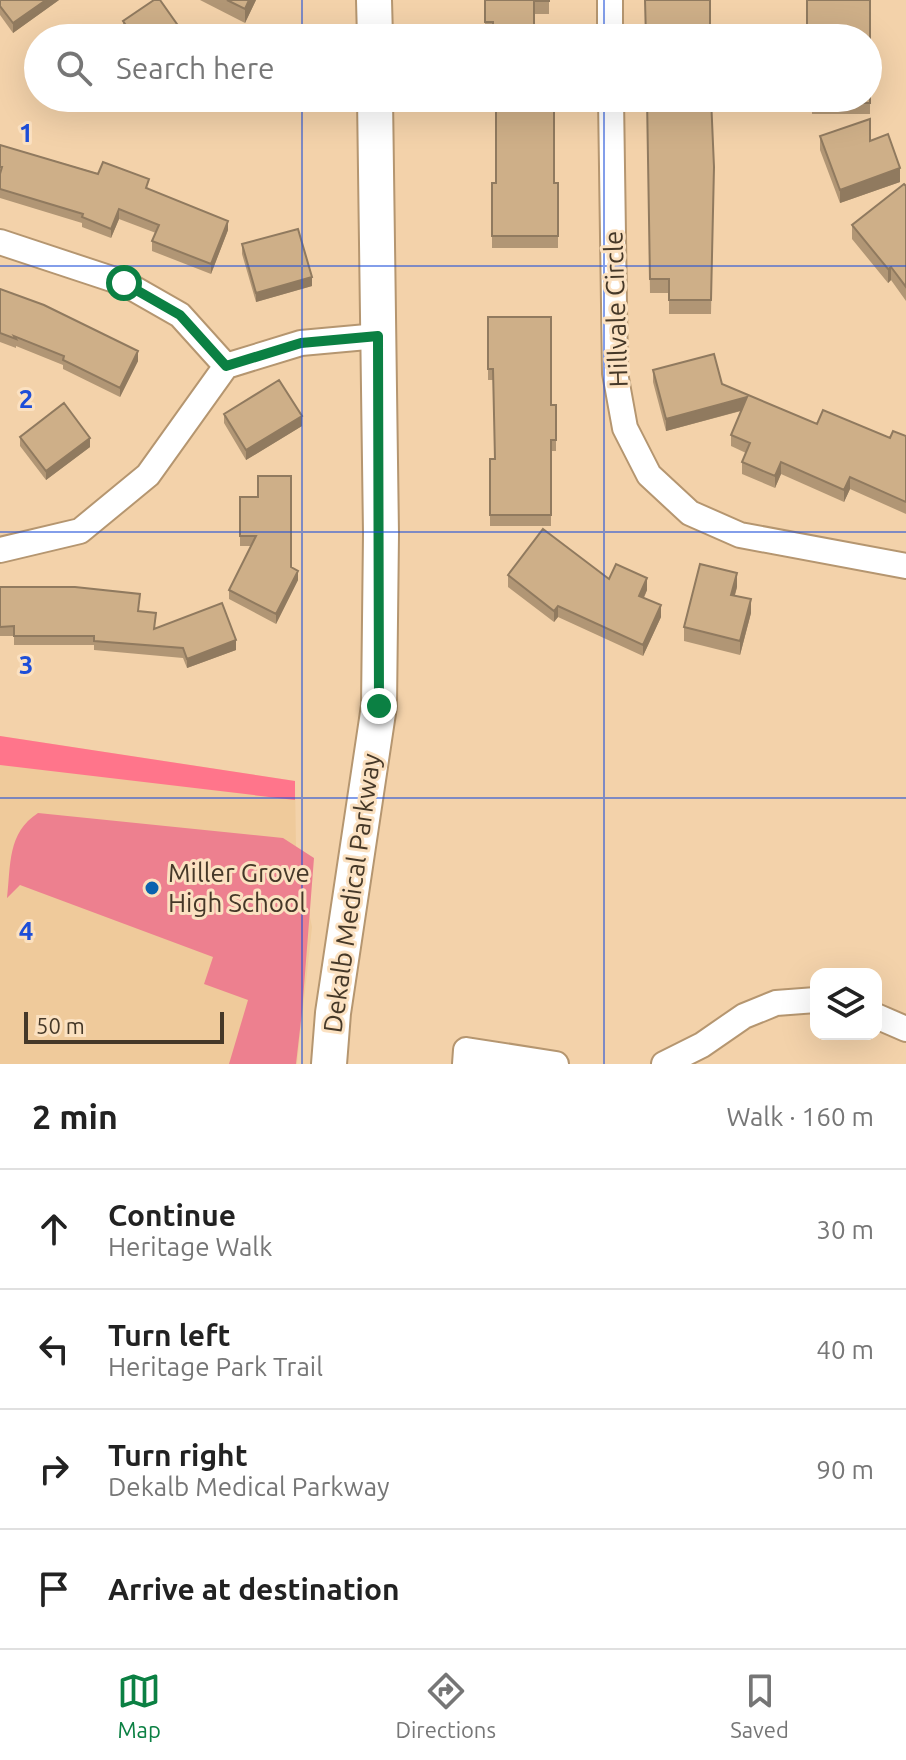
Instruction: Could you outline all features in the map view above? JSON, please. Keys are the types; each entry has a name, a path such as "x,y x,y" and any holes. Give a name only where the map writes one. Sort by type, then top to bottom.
{"main road":[{"path":"374,0 375,24"},
{"name":"Dekalb Medical Parkway","path":"329,1064 333,1013 379,706 375,112"}],"street":[{"path":"610,0 610,24"},
{"name":"Hillvale Circle","path":"611,112 615,373 625,428 649,475 690,513 740,535 906,566"},
{"path":"0,242 124,283 180,315 226,366"},
{"path":"0,550 80,531 148,475 226,366 301,343 378,336"},
{"path":"664,1064 702,1045 744,1016 776,1003 810,1000"},
{"path":"882,1019 906,1029"},
{"path":"465,1064 466,1050 556,1064"}],"shaded area":[{"name":"Miller Grove High School","path":"0,736 295,781 296,849 312,927 297,1064 0,1064"},
{"path":"0,736 295,781 295,800 0,765"},
{"path":"38,813 283,838 314,858 296,1064 229,1064 248,1000 204,984 213,957 20,885 7,898 10,862 16,840 28,821"}],"building":[{"path":"0,0 46,0 13,23 0,6"},
{"path":"154,0 160,0 177,24 125,24 123,21"},
{"path":"227,0 249,0 245,9"},
{"path":"485,0 549,0 534,1 534,24 485,22"},
{"path":"645,0 710,0 710,24 646,24"},
{"path":"807,0 870,0 870,24 807,24"},
{"path":"496,112 554,112 558,236 492,236 492,183 496,183"},
{"path":"647,112 712,112 714,167 711,300 669,300 669,279 650,279"},
{"path":"870,119 870,141 888,134 900,168 840,190 820,136"},
{"path":"0,145 98,174 103,162 149,179 146,188 228,221 211,264 152,241 159,225 119,209 111,229 82,217 83,214 0,189"},
{"path":"904,184 906,186 906,287 852,225"},
{"path":"298,229 312,277 256,293 242,244"},
{"path":"0,289 44,305 138,351 120,388 63,360 64,356 0,333"},
{"path":"488,317 551,317 551,405 556,405 556,440 551,440 551,515 490,515 490,459 495,459 493,369 488,369"},
{"path":"714,354 722,384 817,424 823,410 890,438 893,431 906,436 906,502 850,477 844,490 781,462 775,476 742,462 750,443 731,435 747,397 666,419 653,370"},
{"path":"279,380 302,416 246,450 224,414"},
{"path":"64,403 90,438 46,471 20,437"},
{"path":"258,476 291,476 291,567 298,571 276,614 229,590 256,536 240,536 240,497 258,497"},
{"path":"543,529 609,579 616,564 647,578 639,596 661,605 643,645 558,606 554,611 508,575"},
{"path":"700,564 737,573 731,595 751,599 740,641 684,627"},
{"path":"0,587 75,587 140,594 138,611 156,613 154,629 222,603 236,640 187,659 183,648 94,641 94,636 14,636 14,626 0,627"}],"place":[{"name":"Miller Grove High School","path":"152,888"}],"route":[{"path":"124,283 180,315 226,366 301,343 378,336 381,534 379,706"}]}
